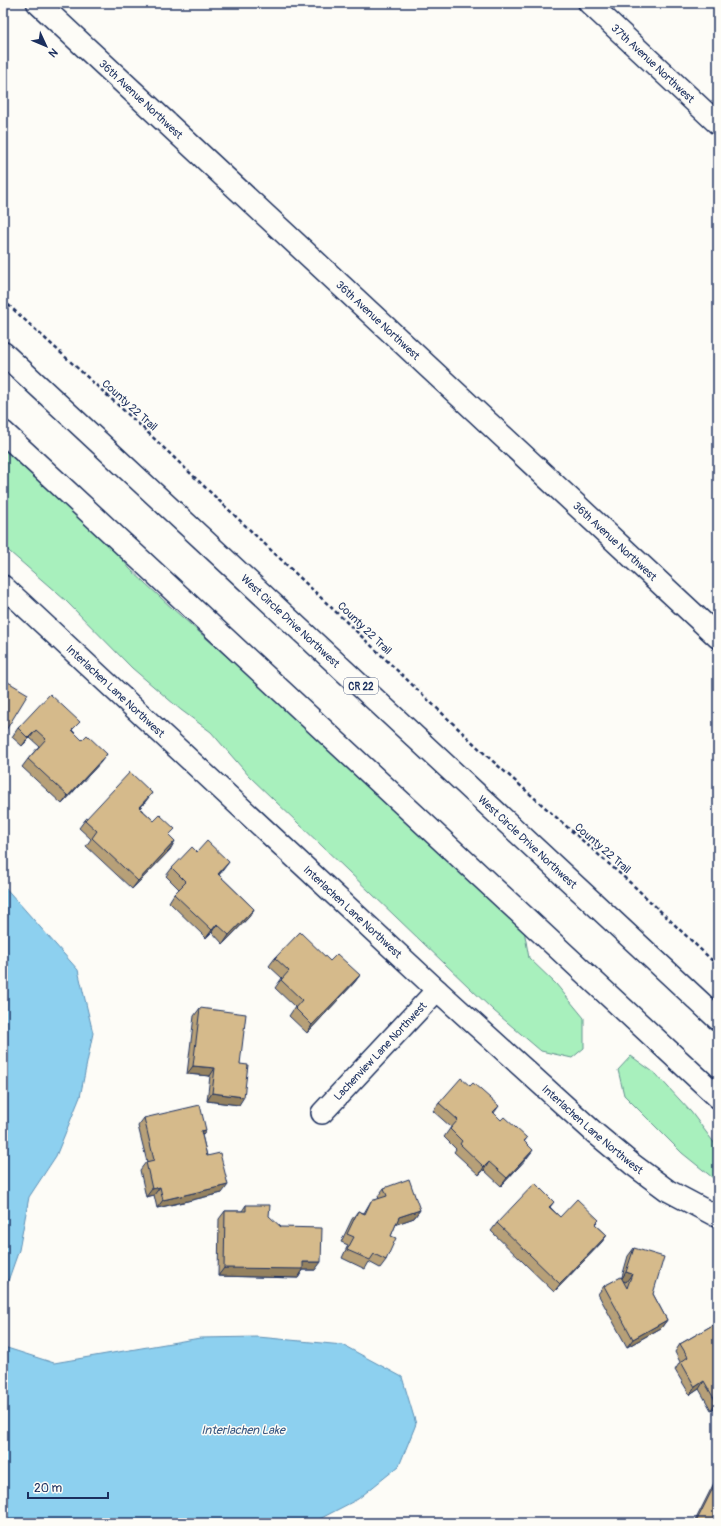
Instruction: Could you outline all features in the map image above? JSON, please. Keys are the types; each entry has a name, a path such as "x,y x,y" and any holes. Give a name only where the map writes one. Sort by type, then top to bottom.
{"main road":[{"name":"36th Avenue Northwest","path":"38,3 718,637"},
{"name":"West Circle Drive Northwest","path":"3,354 718,1019"},
{"path":"3,432 718,1098"}],"street":[{"name":"37th Avenue Northwest","path":"589,3 718,124"},
{"name":"Interlachen Lane Northwest","path":"3,586 437,990 596,1134 632,1164 668,1190 718,1217"},
{"name":"Lachenview Lane Northwest","path":"322,1113 437,990"}],"path":[{"name":"County 22 Trail","path":"3,300 143,428 488,756 635,887 718,966"}],"green space":[{"path":"3,440 93,523 130,569 259,685 524,930 529,958 556,984 584,1018 584,1048 572,1058 541,1051 494,1011 249,776 211,732 181,710 132,668 65,600 3,546"},
{"path":"631,1056 656,1074 691,1112 718,1148 718,1182 682,1153 624,1095 618,1070"}],"water":[{"path":"3,885 78,970 93,1033 80,1097 56,1156 29,1197 19,1250 3,1295"},
{"name":"Interlachen Lake","path":"258,1337 343,1345 402,1377 416,1424 399,1466 358,1499 312,1523 3,1523 3,1343 4,1347 54,1363 200,1338"}],"building":[{"path":"3,679 28,694 3,735"},
{"path":"50,694 80,722 72,730 82,740 87,735 107,754 68,796 28,759 46,739 36,730 28,738 18,728"},
{"path":"130,772 152,793 139,807 154,821 160,815 175,829 169,835 175,841 138,881 92,838 97,831 85,820"},
{"path":"207,841 229,862 218,874 254,909 229,935 217,924 212,930 174,894 186,882 172,868 192,847 197,852"},
{"path":"300,932 330,961 337,954 360,975 312,1025 295,1008 302,1000 281,980 289,971 275,958"},
{"path":"200,1008 246,1014 240,1064 248,1065 244,1097 212,1093 215,1068 193,1066"},
{"path":"461,1078 470,1086 473,1083 499,1106 493,1112 501,1120 504,1117 527,1138 524,1141 533,1150 507,1178 489,1162 484,1167 460,1144 462,1141 450,1129 458,1120 439,1103"},
{"path":"200,1105 206,1130 201,1131 207,1156 220,1153 228,1185 163,1200 160,1187 152,1189 146,1162 154,1160 144,1118"},
{"path":"409,1179 420,1210 399,1217 391,1236 396,1238 386,1260 374,1254 370,1260 347,1250 354,1237 347,1234 358,1211 365,1214 371,1201 387,1196 384,1188"},
{"path":"535,1183 554,1202 549,1207 560,1217 577,1199 599,1220 595,1224 607,1235 560,1284 497,1223"},
{"path":"246,1205 270,1205 269,1216 281,1227 322,1228 321,1262 303,1262 303,1269 224,1268 225,1211 246,1211"},
{"path":"634,1248 664,1257 653,1294 667,1320 633,1339 604,1286 621,1277 627,1288 632,1274 626,1272"},
{"path":"718,1322 718,1401 716,1402 704,1381 695,1387 681,1362 688,1357 680,1344"},
{"path":"718,1478 718,1523 696,1522"}]}
